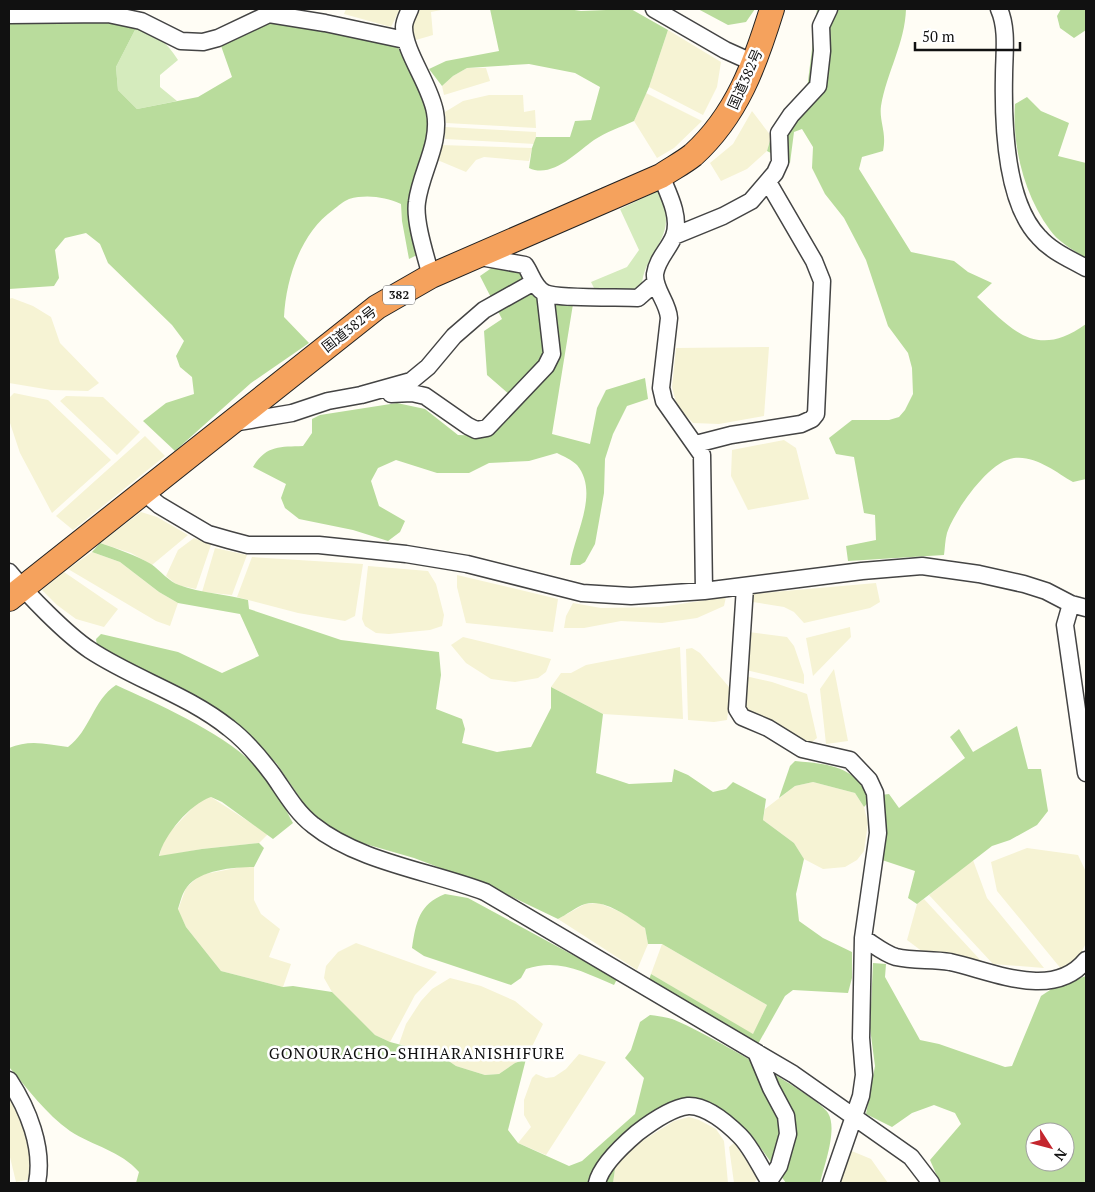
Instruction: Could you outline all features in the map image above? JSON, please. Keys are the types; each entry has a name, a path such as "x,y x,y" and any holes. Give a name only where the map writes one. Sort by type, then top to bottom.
{"highway":[{"name":"国道382号","path":"13,586 142,492 377,307 431,276 480,257 661,176 691,156 723,124 736,103 754,63 772,9"}],"street":[{"path":"410,9 404,25 405,40 430,93 436,114 436,137 416,202 421,240 431,276"},
{"path":"654,9 725,50 754,63"},
{"path":"674,236 723,216 751,201 776,173 780,162 779,133 791,114 818,86 822,51 821,26 829,9"},
{"path":"999,9 1004,38 1003,111 1013,184 1028,222 1038,236 1050,247 1086,268"},
{"path":"9,15 108,14 141,20 181,40 203,42 218,38 269,14 405,40"},
{"path":"661,176 672,206 675,222 674,236 655,272 655,283 669,309 670,318 661,373 661,388 664,402 696,444 702,455 704,591"},
{"path":"696,444 732,435 801,424 812,419 816,414 822,281 814,261 768,182"},
{"path":"361,395 412,392 425,396 476,430 487,428 546,366 552,354 539,288 532,274 524,265 480,257"},
{"path":"229,424 292,413 328,401 361,395 411,381 428,367 454,336 484,310 539,288 560,296 638,298 655,283"},
{"path":"142,492 159,505 208,534 248,545 318,545 406,554 467,564 582,593 631,596 704,591 862,571 938,567 1024,584 1046,591 1078,606 1065,625 1086,773"},
{"path":"13,586 90,650 202,710 230,728 261,761 290,802 319,829 378,859 434,874 485,892 793,1074 911,1157 932,1183"},
{"path":"745,586 737,709 742,717 768,728 802,749 850,760 869,780 875,793 878,834 863,938 861,1038 864,1075 862,1096 831,1183"},
{"path":"863,938 896,957 951,962 989,973 1035,981 1052,980 1069,975 1086,960"},
{"path":"597,1183 598,1176 624,1143 646,1126 676,1110 689,1106 710,1112 741,1136 769,1181 779,1166 788,1134 786,1116 771,1088 756,1052"},
{"path":"9,1080 35,1134 39,1161 37,1183"}],"shaded area":[{"path":"346,9 400,9 391,27 344,14"},
{"path":"417,9 446,9 431,12 433,35 416,40 411,30"},
{"path":"668,30 721,62 717,87 703,115 649,87"},
{"path":"467,68 486,68 490,81 444,95 442,86 453,76"},
{"path":"646,93 702,121 674,148 657,158 634,121"},
{"path":"489,95 523,95 524,112 535,110 536,128 446,123 445,112 463,101"},
{"path":"752,111 771,136 767,151 747,169 721,181 710,163 733,144"},
{"path":"445,127 536,132 535,144 445,139"},
{"path":"441,145 532,148 529,161 484,157 476,160 466,172 435,159"},
{"path":"12,298 33,306 51,317 60,343 99,383 88,391 51,390 9,383 9,299"},
{"path":"769,347 764,416 719,424 693,423 677,406 672,387 676,348"},
{"path":"14,393 48,400 111,460 52,513 20,453 9,420 9,398"},
{"path":"66,396 103,397 140,432 117,455 60,401"},
{"path":"145,436 165,456 73,530 56,516"},
{"path":"784,440 796,448 809,499 748,510 731,476 732,450"},
{"path":"141,512 157,517 188,535 152,565 131,553 100,543"},
{"path":"194,538 211,545 196,589 177,585 166,576 178,550"},
{"path":"215,548 247,555 232,595 202,592"},
{"path":"92,552 120,562 159,592 178,603 170,626 156,621 68,569"},
{"path":"252,557 363,564 355,616 345,621 298,613 237,597"},
{"path":"368,566 428,571 436,584 444,615 442,626 430,630 389,634 376,633 365,626 362,619"},
{"path":"64,572 118,609 104,627 76,619 57,605 42,590"},
{"path":"457,575 558,599 553,632 466,623 457,587"},
{"path":"876,583 880,602 870,608 804,623 794,612 784,607 753,602 752,594"},
{"path":"726,597 724,606 697,618 662,623 621,621 584,628 564,628 566,616 573,603 601,608 661,607"},
{"path":"850,627 851,637 813,676 806,638"},
{"path":"749,632 787,637 794,646 804,675 804,684 746,670"},
{"path":"463,637 551,659 546,672 538,678 515,682 491,679 466,663 451,645"},
{"path":"680,647 683,719 603,714 551,687 561,673 571,673 586,665"},
{"path":"692,648 700,653 729,687 730,696 727,720 714,722 688,720 686,649"},
{"path":"834,669 848,741 826,744 820,689"},
{"path":"745,676 772,682 807,694 817,738 811,743 745,708"},
{"path":"813,782 855,793 864,807 868,823 864,851 857,860 845,867 823,869 804,859 794,843 763,820 765,809 795,786"},
{"path":"211,797 268,834 259,843 202,849 159,857 164,838 200,800"},
{"path":"1027,848 1078,855 1086,872 1086,943 1078,959 1062,970 997,891 991,862"},
{"path":"973,860 987,898 1044,968 993,964 929,895"},
{"path":"241,867 254,867 254,900 261,914 280,929 269,957 291,964 283,987 221,971 186,927 178,910 186,888 200,875"},
{"path":"924,899 984,964 923,952 907,940 917,904"},
{"path":"599,903 623,913 645,928 648,944 637,970 558,919 585,904"},
{"path":"356,943 437,972 415,995 390,1042 375,1035 348,1009 332,992 324,978 326,966 338,952"},
{"path":"662,944 767,1005 753,1035 651,974"},
{"path":"450,978 481,986 515,1001 543,1024 526,1059 515,1063 499,1074 485,1075 456,1066 440,1055 399,1044 406,1024 421,1001 432,989"},
{"path":"579,1054 606,1062 546,1155 518,1143 531,1127 524,1115 524,1100 532,1078 536,1074 546,1078 554,1077 566,1069"},
{"path":"9,1095 22,1116 30,1138 32,1179 16,1182 9,1153"},
{"path":"689,1117 716,1129 724,1141 728,1183 613,1183 616,1162 634,1146 674,1121"},
{"path":"734,1143 759,1177 754,1183 734,1183 729,1147"},
{"path":"847,1149 871,1159 888,1183 837,1183"}],"green space":[{"path":"9,9 115,20 136,28 116,67 118,90 137,109 198,97 232,77 220,43 269,22 388,42 401,50 421,90 426,112 428,131 417,255 409,259 401,204 382,198 362,197 349,199 333,210 312,231 304,244 292,272 285,302 284,317 309,343 251,383 175,451 143,421 166,403 194,394 192,377 180,367 176,356 184,341 172,325 108,263 100,244 86,233 65,238 55,250 59,278 54,286 9,289"},
{"path":"490,9 568,9 581,11 631,9 668,30 649,87 634,121 594,140 564,163 546,170 529,168 536,137 570,137 575,121 591,120 600,87 575,73 529,64 467,68 453,76 442,86 429,69 446,61 499,51"},
{"path":"698,9 755,9 746,22 728,25"},
{"path":"817,9 906,9 903,34 887,81 881,106 884,138 883,151 862,157 859,169 911,252 954,261 968,272 992,283 977,297 1003,321 1027,337 1040,340 1054,339 1069,334 1086,324 1086,479 1073,482 1045,465 1030,459 1014,458 1004,461 984,477 957,512 947,533 944,555 848,561 846,546 876,540 875,515 864,513 854,457 836,454 829,438 852,420 889,420 899,417 913,394 912,368 908,353 888,326 866,260 844,218 825,194 812,168 813,147 802,129 794,132 790,163 767,151 775,123 807,89"},
{"path":"1061,9 1086,9 1086,30 1074,38 1060,28 1057,16"},
{"path":"136,28 160,40 170,48 178,60 160,75 160,87 177,101 137,109 118,90 116,67"},
{"path":"1027,97 1041,111 1069,123 1058,156 1086,163 1086,259 1053,234 1041,216 1027,186 1018,153 1015,104"},
{"path":"658,191 665,211 665,227 663,235 647,266 642,284 629,292 595,290 591,282 627,267 639,250 620,209"},
{"path":"493,267 525,271 573,304 552,434 590,444 597,408 606,390 645,378 648,399 627,406 613,434 605,459 604,493 595,544 585,562 580,565 570,565 586,501 586,488 583,476 575,463 557,453 529,461 489,463 469,473 437,473 396,460 378,468 371,481 379,506 405,521 400,532 388,541 353,530 299,519 285,508 281,498 286,484 253,467 268,451 280,447 303,446 312,433 312,419 320,415 397,403 425,409 458,435 484,436 495,433 518,402 487,375 484,331 502,319 480,276"},
{"path":"100,543 126,552 151,564 179,585 248,600 249,609 341,640 439,652 441,675 436,709 462,719 465,729 462,743 497,752 531,747 551,708 551,687 603,714 596,773 629,784 672,782 674,769 688,775 713,792 726,789 733,782 766,799 763,820 794,843 804,859 796,894 799,921 823,938 852,952 852,978 848,993 793,990 785,996 758,1044 649,980 651,974 753,1034 767,1005 662,944 648,944 645,928 625,914 609,906 593,903 578,907 558,919 491,887 414,858 355,841 331,829 308,810 277,764 234,721 97,646 96,639 101,634 178,652 222,673 259,656 240,614 178,603 159,592 120,562 92,552"},
{"path":"116,685 202,727 242,754 259,769 273,786 293,823 273,839 222,802 211,797 187,813 166,839 159,856 259,843 264,848 254,867 227,869 208,873 193,881 181,898 178,909 186,927 221,971 283,987 293,986 332,992 375,1035 390,1042 440,1055 456,1066 485,1075 499,1074 515,1063 526,1059 508,1130 518,1143 569,1166 582,1161 635,1114 644,1078 625,1058 631,1050 640,1022 650,1015 672,1019 729,1048 780,1078 803,1092 828,1113 832,1128 831,1138 820,1183 786,1183 752,1136 719,1109 680,1101 616,1162 613,1183 136,1183 139,1172 132,1165 70,1131 61,1124 9,1067 9,748 31,743 68,747 82,733 108,691"},
{"path":"1017,726 1028,769 1041,769 1048,811 1037,825 1010,840 992,846 917,904 908,898 915,871 879,859 881,795 889,794 899,808 965,758 950,737 959,729 973,752"},
{"path":"795,761 830,766 849,773 865,788 871,799 864,807 855,793 813,782 795,786 779,798 790,766"},
{"path":"445,894 468,898 617,979 614,985 571,968 549,965 526,969 521,978 511,985 424,956 412,948 417,922 429,903"},
{"path":"873,963 886,964 885,977 920,1040 939,1044 1005,1067 1012,1066 1041,996 1053,988 1086,976 1086,1183 940,1183 930,1160 961,1124 955,1113 934,1105 912,1113 892,1127 866,1114 875,1066 870,1028"}],"district":[{"name":"GONOURACHO-SHIHARANISHIFURE","path":"417,1053"}]}
